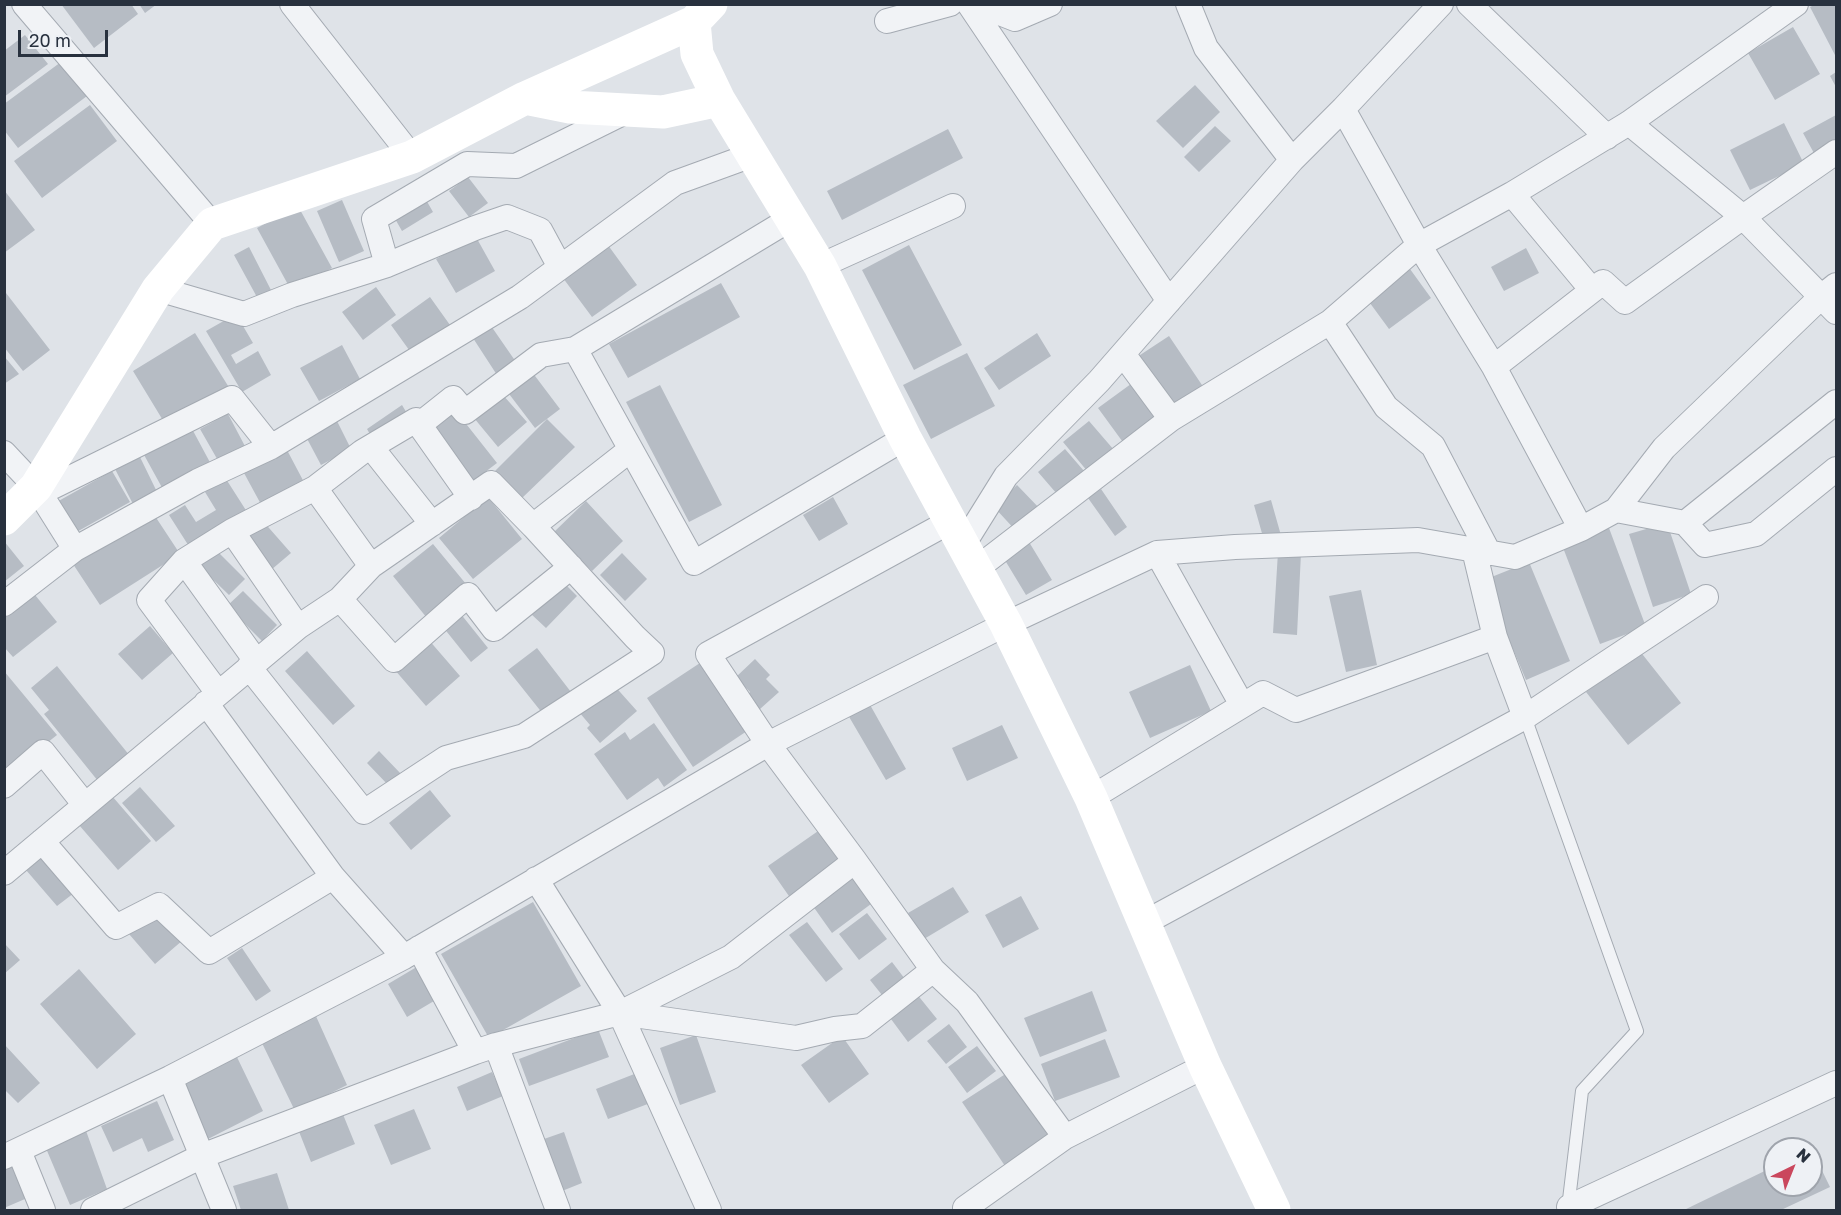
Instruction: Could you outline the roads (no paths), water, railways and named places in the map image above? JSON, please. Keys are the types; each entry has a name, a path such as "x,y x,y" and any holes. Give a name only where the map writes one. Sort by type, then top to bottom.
{"main road":[{"path":"4,519 38,490 158,289 212,224 412,157 525,98 703,13"},
{"path":"703,13 698,54 719,100 820,266 905,438 1006,624 1091,798 1205,1066 1274,1210"},
{"path":"525,98 570,107 663,112 719,100"}],"street":[{"path":"292,4 412,157"},
{"path":"887,21 950,4"},
{"path":"969,4 1169,301"},
{"path":"977,4 1016,19 1050,4"},
{"path":"1188,4 1206,48 1292,160"},
{"path":"963,545 1006,476 1099,381 1292,160 1441,4"},
{"path":"1469,4 1607,137"},
{"path":"1065,1137 967,1002 933,970 768,744 708,654 963,545 1330,322 1419,245 1512,194 1629,123 1796,4"},
{"path":"31,7 212,224"},
{"path":"1343,109 1419,245 1494,367 1581,529"},
{"path":"387,264 374,219 467,164 516,166 627,111"},
{"path":"43,1210 12,1154 170,1078 411,953 768,744 1006,624 1157,553 1235,547 1418,540 1515,558 1581,529 1616,510 1664,448 1831,298 1743,217 1629,123"},
{"path":"1494,367 1603,282 1625,302 1836,152"},
{"path":"4,604 75,549 198,481 271,447 520,297 675,183 752,155"},
{"path":"1512,194 1592,290"},
{"path":"820,266 953,206"},
{"path":"158,289 244,314 387,264 507,217 540,230 560,267"},
{"path":"420,425 453,398 465,412 541,356 574,349 792,218"},
{"path":"1330,322 1386,406 1432,446 1482,551 1495,637 1525,717"},
{"path":"574,349 694,563 905,438"},
{"path":"1123,354 1172,419"},
{"path":"38,490 232,398 271,447"},
{"path":"1685,523 1836,402"},
{"path":"471,498 416,420 371,447 315,488 232,531 184,561 149,600 333,877 411,953 485,1048 558,1210"},
{"path":"371,447 432,524"},
{"path":"533,526 630,450"},
{"path":"4,453 38,490 75,549"},
{"path":"1616,510 1685,523 1705,545 1756,534 1836,468"},
{"path":"4,873 212,698 253,664 298,627 340,599 371,566 491,483 652,653 524,736 446,758 364,812 253,664 184,561"},
{"path":"315,488 371,566"},
{"path":"232,531 298,627"},
{"path":"1157,553 1242,705"},
{"path":"340,599 394,660 468,595 494,629 571,567"},
{"path":"1144,923 1525,717 1706,597"},
{"path":"1091,798 1263,693 1296,710 1495,637"},
{"path":"4,786 43,752 85,805"},
{"path":"42,841 116,927 159,905 209,952 333,877"},
{"path":"93,1210 202,1156 485,1048 620,1013 731,957 855,861"},
{"path":"536,879 620,1013 709,1210"},
{"path":"620,1013 796,1038 835,1029 862,1026 933,970"},
{"path":"965,1208 1065,1137 1205,1066"},
{"path":"170,1078 224,1210"},
{"path":"1567,1209 1835,1087"}],"lane":[{"path":"1525,717 1638,1031 1582,1091 1567,1209"}]}
